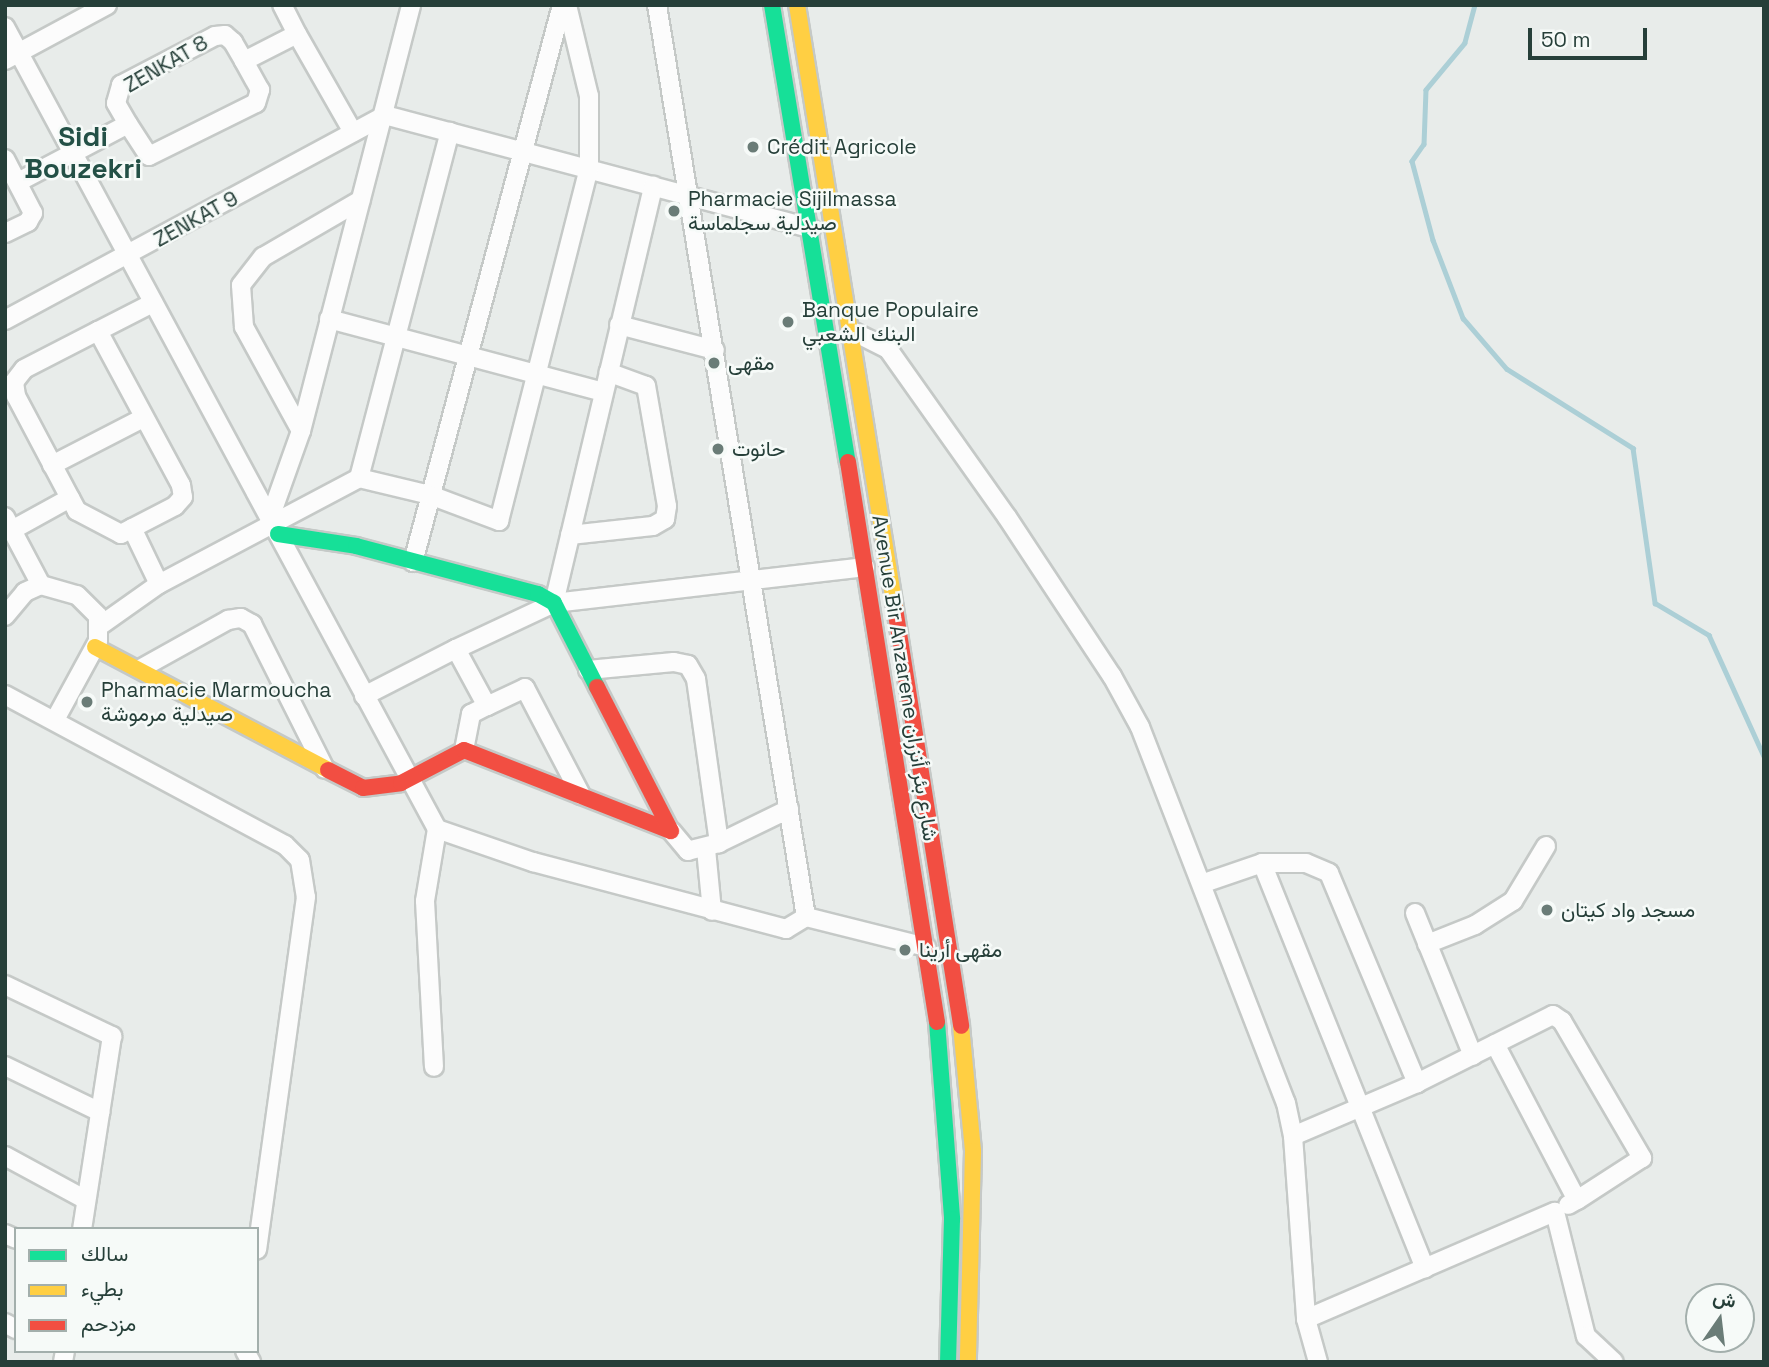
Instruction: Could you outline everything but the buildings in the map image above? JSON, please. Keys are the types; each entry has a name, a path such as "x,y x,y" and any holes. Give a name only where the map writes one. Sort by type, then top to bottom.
{"main road":[{"name":"Avenue Bir Anzarene شارع بئر أنزران","path":"772,5 811,228 926,947 950,1143 948,1362"},
{"name":"Avenue Bir Anzarene شارع بئر أنزران","path":"797,5 852,331 968,1077 973,1151 968,1362"},
{"path":"273,526 538,594 554,603 671,831"},
{"path":"95,647 363,788 382,789 409,779 464,750 671,831"}],"street":[{"path":"12,56 107,5"},
{"path":"282,5 353,132"},
{"path":"273,526 385,115 411,5"},
{"path":"413,562 521,151 565,5"},
{"path":"55,720 95,647 101,625 159,584 273,526 359,478 430,495 499,521 589,169 589,96 565,5"},
{"path":"657,5 806,917"},
{"path":"5,27 12,56 73,153 437,829 425,901 435,1067"},
{"path":"244,61 297,34"},
{"name":"ZENKAT 8","path":"215,36 225,36 233,42 244,61 260,90 256,103 149,156 116,103 116,93 121,85 215,36"},
{"path":"385,115 811,228"},
{"name":"ZENKAT 9","path":"5,320 385,115"},
{"path":"20,181 128,124"},
{"path":"359,478 450,132"},
{"path":"5,159 20,181 33,213 28,222 5,233"},
{"path":"554,603 653,187"},
{"path":"301,431 244,327 241,285 263,257 361,200"},
{"path":"153,303 24,369 14,382 16,396 70,504 127,531 141,544 159,584"},
{"path":"329,319 603,392"},
{"path":"619,325 715,350"},
{"path":"98,331 181,485 183,497 175,506 127,531"},
{"path":"852,331 888,349 1112,676 1140,727 1204,883 1273,1064 1293,1136 1306,1319 1318,1362"},
{"path":"570,535 653,526 665,519 667,506 646,386 608,372"},
{"path":"52,465 143,418"},
{"path":"41,585 9,524 70,504"},
{"path":"364,696 554,603 752,583 864,567"},
{"path":"6,615 25,592 41,585 77,595 94,610 101,625"},
{"path":"140,669 228,620 241,618 252,624 325,769"},
{"path":"456,649 487,706"},
{"path":"588,670 674,662 688,665 696,679 713,846 712,911"},
{"path":"464,750 471,714 525,688 581,795"},
{"path":"7,701 55,720 285,845 300,860 306,897 259,1236"},
{"path":"671,831 688,851 713,846 789,809"},
{"path":"437,829 533,862 786,929 806,917 926,947"},
{"path":"1427,944 1475,925 1513,901 1546,846"},
{"path":"1204,883 1262,863 1306,863 1329,873 1417,1083"},
{"path":"1262,863 1358,1108 1425,1269"},
{"path":"1415,913 1474,1056"},
{"path":"5,985 112,1036 82,1227"},
{"path":"1293,1136 1417,1083 1474,1056 1543,1017 1553,1015 1562,1021 1640,1150 1642,1158 1636,1165 1555,1212 1306,1319"},
{"path":"1495,1044 1577,1200"},
{"path":"5,1066 100,1112"},
{"path":"5,1156 86,1200"},
{"path":"1555,1212 1586,1336 1614,1362"}],"waterway":[{"path":"1475,5 1465,43 1426,90 1424,144 1412,161 1433,240 1463,318 1507,369 1633,448 1655,603 1709,635 1764,756"}],"traffic: fast":[{"path":"772,5 848,462"},
{"path":"278,534 356,546 538,594 554,603 597,687"},
{"path":"937,1022 952,1219 948,1362"}],"traffic: slow":[{"path":"797,5 895,608"},
{"path":"95,647 328,770"},
{"path":"961,1026 973,1151 968,1362"}],"traffic: jam":[{"path":"848,462 937,1022"},
{"path":"895,608 961,1026"},
{"path":"328,770 363,788 401,783 464,750 671,831 597,687"}],"place":[{"name":"Crédit Agricole","path":"753,147"},
{"name":"Pharmacie Sijilmassa صيدلية سجلماسة","path":"674,211"},
{"name":"Banque Populaire البنك الشعبي","path":"788,322"},
{"name":"مقهى","path":"714,363"},
{"name":"حانوت","path":"718,449"},
{"name":"Pharmacie Marmoucha صيدلية مرموشة","path":"87,702"},
{"name":"مسجد واد كيتان","path":"1547,910"},
{"name":"مقهى أرينا","path":"905,950"}],"district":[{"name":"Sidi Bouzekri","path":"83,152"}]}
